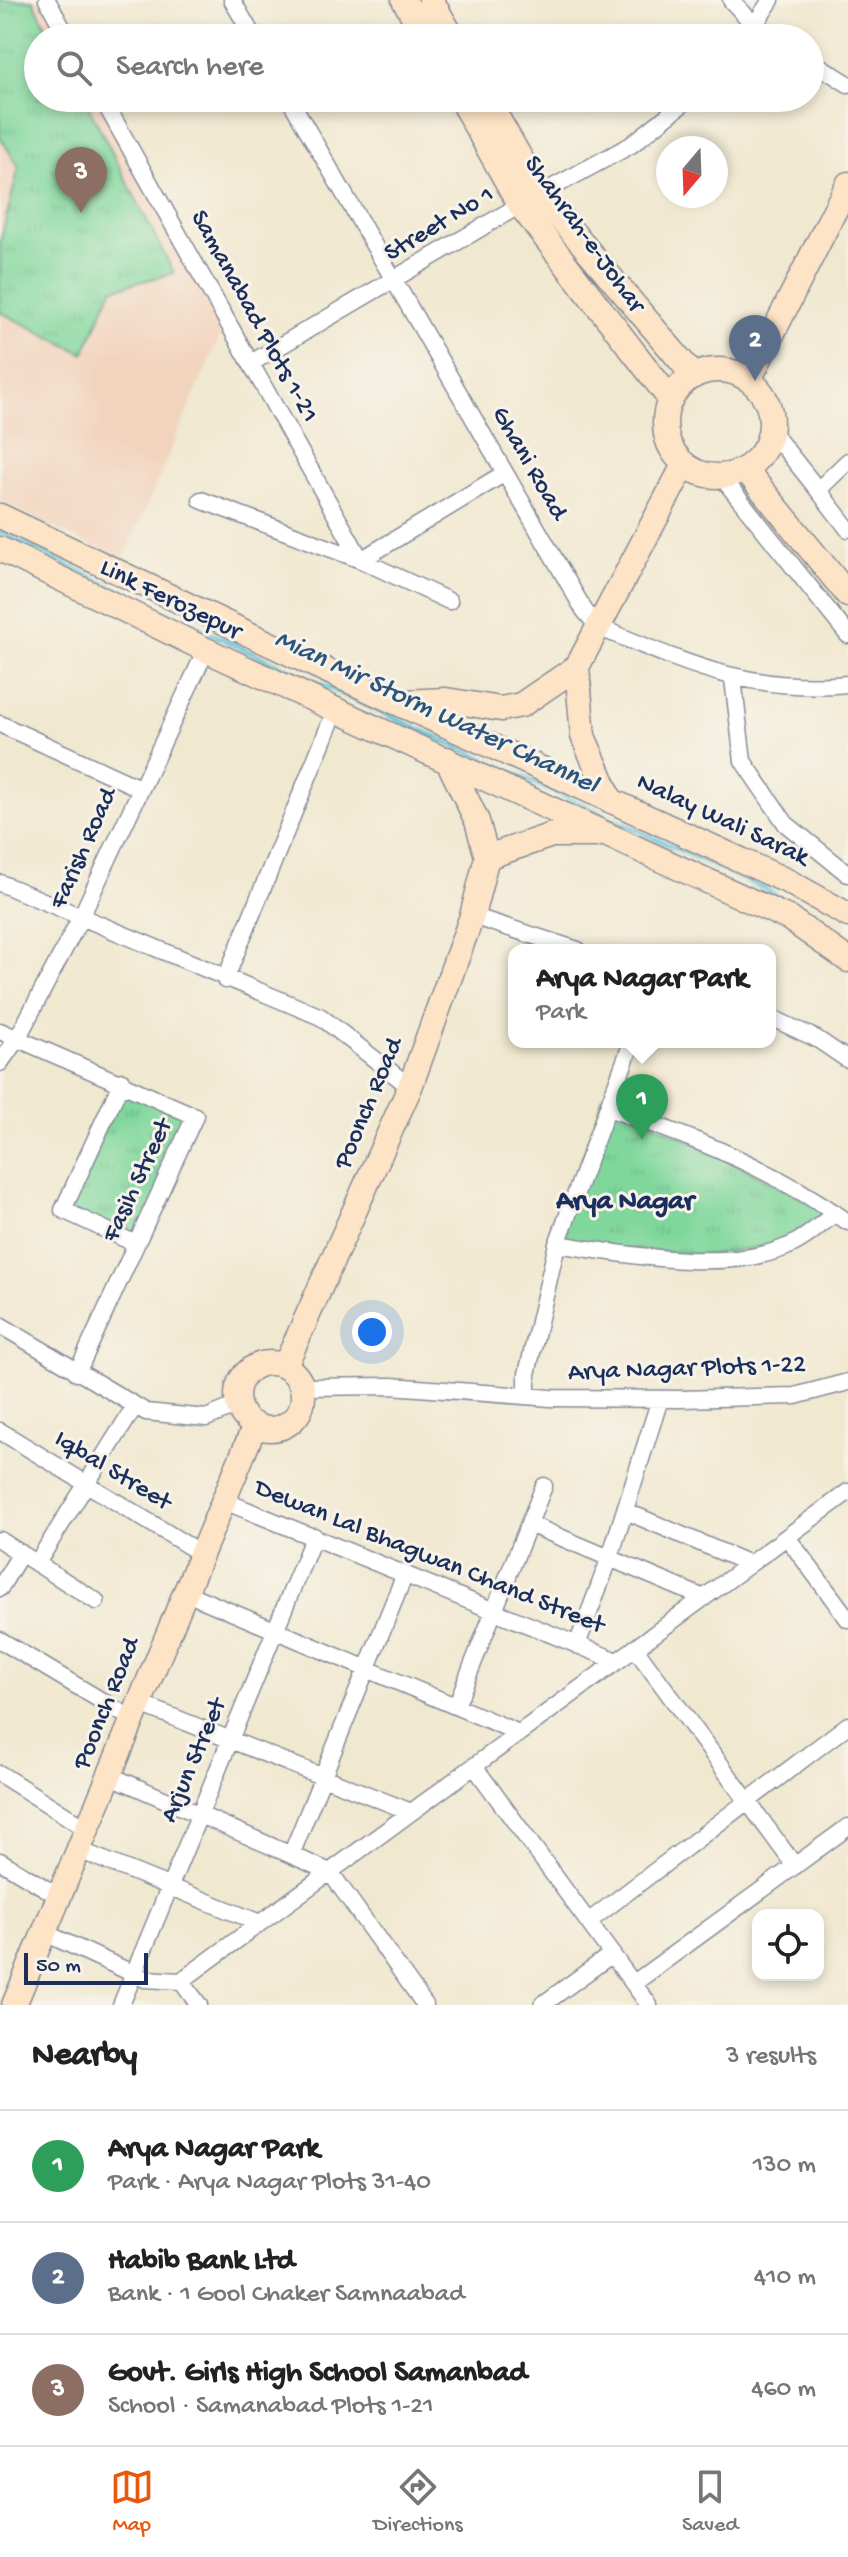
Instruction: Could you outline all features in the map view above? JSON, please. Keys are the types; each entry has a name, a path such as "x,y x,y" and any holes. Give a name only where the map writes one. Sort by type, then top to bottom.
{"main road":[{"path":"404,0 418,24"},
{"path":"431,0 445,24"},
{"name":"Shahrah-e-Johar","path":"470,112 670,399"},
{"name":"Shahrah-e-Johar","path":"492,112 531,200 693,375"},
{"path":"749,380 848,184"},
{"path":"722,370 749,380 766,403 771,431 752,464 721,476 708,476 684,465 672,451 665,434 664,416 670,399 693,375 722,370"},
{"path":"752,464 848,571"},
{"path":"752,464 848,595"},
{"path":"395,702 446,700 501,709 521,705 577,667 684,465"},
{"name":"Link Ferozepur","path":"0,516 395,702"},
{"name":"Link Ferozepur","path":"0,549 206,650 447,759"},
{"path":"577,667 583,736 611,801"},
{"name":"Nalay Wali Sarak","path":"395,702 789,882 848,915"},
{"path":"447,759 477,821 487,857 552,835 586,833 617,841"},
{"path":"447,759 617,841 790,919 848,960"},
{"name":"Poonch Road","path":"285,1366 410,1087 472,916 487,857"},
{"path":"273,1363 285,1366 302,1387 303,1398 295,1418 277,1428 255,1425 238,1405 237,1392 249,1370 273,1363"},
{"name":"Poonch Road","path":"14,2005 255,1425"}],"street":[{"path":"47,0 60,24"},
{"path":"232,0 246,24"},
{"path":"731,0 746,24"},
{"path":"756,24 771,0"},
{"path":"824,69 848,84"},
{"name":"Samanabad Plots 1-21","path":"110,112 361,560"},
{"name":"Ghani Road","path":"297,112 584,610 598,627"},
{"name":"Street No 1","path":"251,363 631,145 672,112"},
{"path":"771,431 848,529"},
{"path":"818,490 848,461"},
{"path":"361,560 505,473"},
{"path":"721,476 848,635"},
{"path":"201,500 361,560 449,601"},
{"path":"598,627 733,679 785,686 848,684"},
{"name":"Farish Road","path":"0,1063 17,1039 80,919 206,650"},
{"path":"733,679 743,761 786,824 848,874"},
{"path":"225,980 336,709"},
{"path":"0,724 139,788"},
{"path":"0,883 225,980 321,1017 410,1087"},
{"path":"472,916 559,944"},
{"path":"776,1020 817,1039 848,1060"},
{"name":"Fasih Street","path":"0,1031 122,1081 195,1116 77,1373"},
{"path":"527,1396 527,1374 557,1244 630,1048"},
{"path":"122,1081 63,1210 136,1244"},
{"path":"557,1244 653,1256 716,1259 756,1255 784,1248 841,1218 781,1177 704,1141 608,1108"},
{"path":"0,1325 146,1412 189,1419 206,1418 238,1405"},
{"name":"Arya Nagar Plots 1-22","path":"302,1387 391,1386 527,1396 660,1399 795,1396 848,1382"},
{"path":"577,1645 610,1557 660,1399"},
{"path":"37,1563 135,1406"},
{"name":"Iqbal Street","path":"0,1431 200,1553"},
{"path":"456,1706 544,1486"},
{"path":"45,1933 145,1979 181,1981 848,1492"},
{"name":"Dewan Lal Bhagwan Chand Street","path":"222,1500 617,1661"},
{"path":"625,1511 750,1564"},
{"path":"529,1524 704,1598"},
{"name":"Arjun Street","path":"121,2005 314,1536"},
{"path":"787,1537 848,1619"},
{"path":"0,1540 96,1601"},
{"path":"0,1588 21,1553"},
{"path":"291,1855 405,1574"},
{"path":"184,1592 519,1733"},
{"path":"0,1640 135,1711 230,1740 411,1812"},
{"path":"635,1648 795,1866"},
{"path":"588,1922 848,1725"},
{"path":"474,1766 649,2005"},
{"path":"0,1774 83,1840 168,1886 260,1923"},
{"path":"109,1775 330,1872 425,2005"},
{"path":"634,1983 848,1827"},
{"path":"0,1861 60,1897"},
{"path":"542,2005 612,1954"},
{"path":"181,1981 199,2005"}],"shaded area":[{"path":"0,0 45,0 58,24 24,24 24,112 107,112 224,327 123,560 0,503"}],"green space":[{"path":"0,0 33,0 45,24 24,24 24,112 91,112 174,273 112,289 84,354 0,312 0,242 19,167 0,137"},
{"path":"122,1081 195,1116 136,1244 63,1210"},
{"path":"603,1097 832,1213 782,1244 708,1255 554,1245"}],"waterway":[{"name":"Mian Mir Storm Water Channel","path":"0,532 151,606 765,889 848,942"}],"place":[{"name":"Govt. Girls High School Samanbad","path":"81,213"},
{"name":"Habib Bank Ltd","path":"755,381"},
{"name":"Arya Nagar Park","path":"642,1140"}],"district":[{"name":"Arya Nagar","path":"625,1202"}]}
